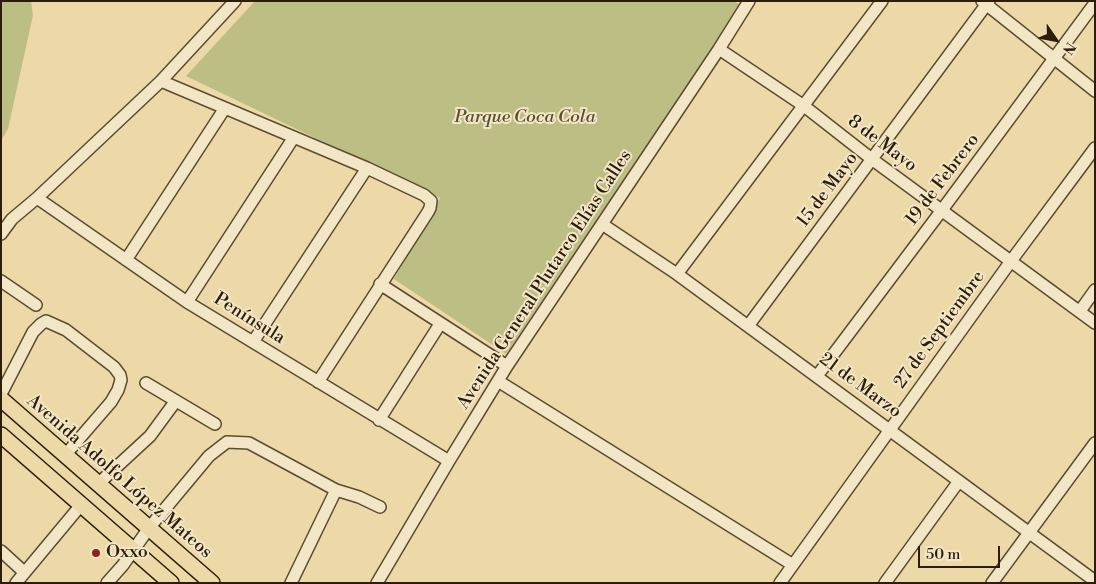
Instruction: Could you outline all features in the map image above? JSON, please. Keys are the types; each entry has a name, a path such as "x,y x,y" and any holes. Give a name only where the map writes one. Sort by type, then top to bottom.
{"main road":[{"name":"Avenida Adolfo López Mateos","path":"1,399 212,583"},
{"path":"1,434 171,583"}],"street":[{"path":"1,234 12,219 37,198 161,81 235,1"},
{"path":"677,274 882,1"},
{"name":"Avenida General Plutarco Elías Calles","path":"377,583 507,366 719,49 748,2"},
{"path":"986,2 1095,91"},
{"name":"15 de Mayo","path":"748,326 873,160 986,2"},
{"name":"19 de Febrero","path":"817,376 1095,3"},
{"name":"8 de Mayo","path":"719,49 804,106 873,160 1095,323"},
{"path":"161,81 367,168 431,200 428,212 318,382"},
{"path":"126,260 225,108"},
{"path":"187,302 294,137"},
{"name":"27 de Septiembre","path":"780,583 1011,261 1095,148"},
{"path":"253,342 367,168"},
{"name":"Península","path":"37,198 187,302 449,461"},
{"name":"21 de Marzo","path":"602,224 677,274 1095,581"},
{"path":"1,281 36,305"},
{"path":"380,284 507,366"},
{"path":"1080,311 1095,290"},
{"path":"1,394 33,332 46,321 60,326 114,367 121,380 118,390 66,454"},
{"path":"379,420 440,324"},
{"path":"498,381 793,565"},
{"path":"146,383 175,402 215,424"},
{"path":"98,484 150,436 175,402"},
{"path":"107,583 148,528 210,456 228,442 249,444 336,490 359,497 380,508"},
{"path":"992,583 1095,443"},
{"path":"885,583 960,481"},
{"path":"291,583 336,490"},
{"path":"16,583 81,505"},
{"path":"1,551 24,572"}],"green space":[{"path":"1,1 31,1 33,15 8,129 1,141"},
{"name":"Parque Coca Cola","path":"255,1 734,1 742,6 506,354 394,279 440,198 186,76"}],"place":[{"name":"Oxxo","path":"96,553"}]}
